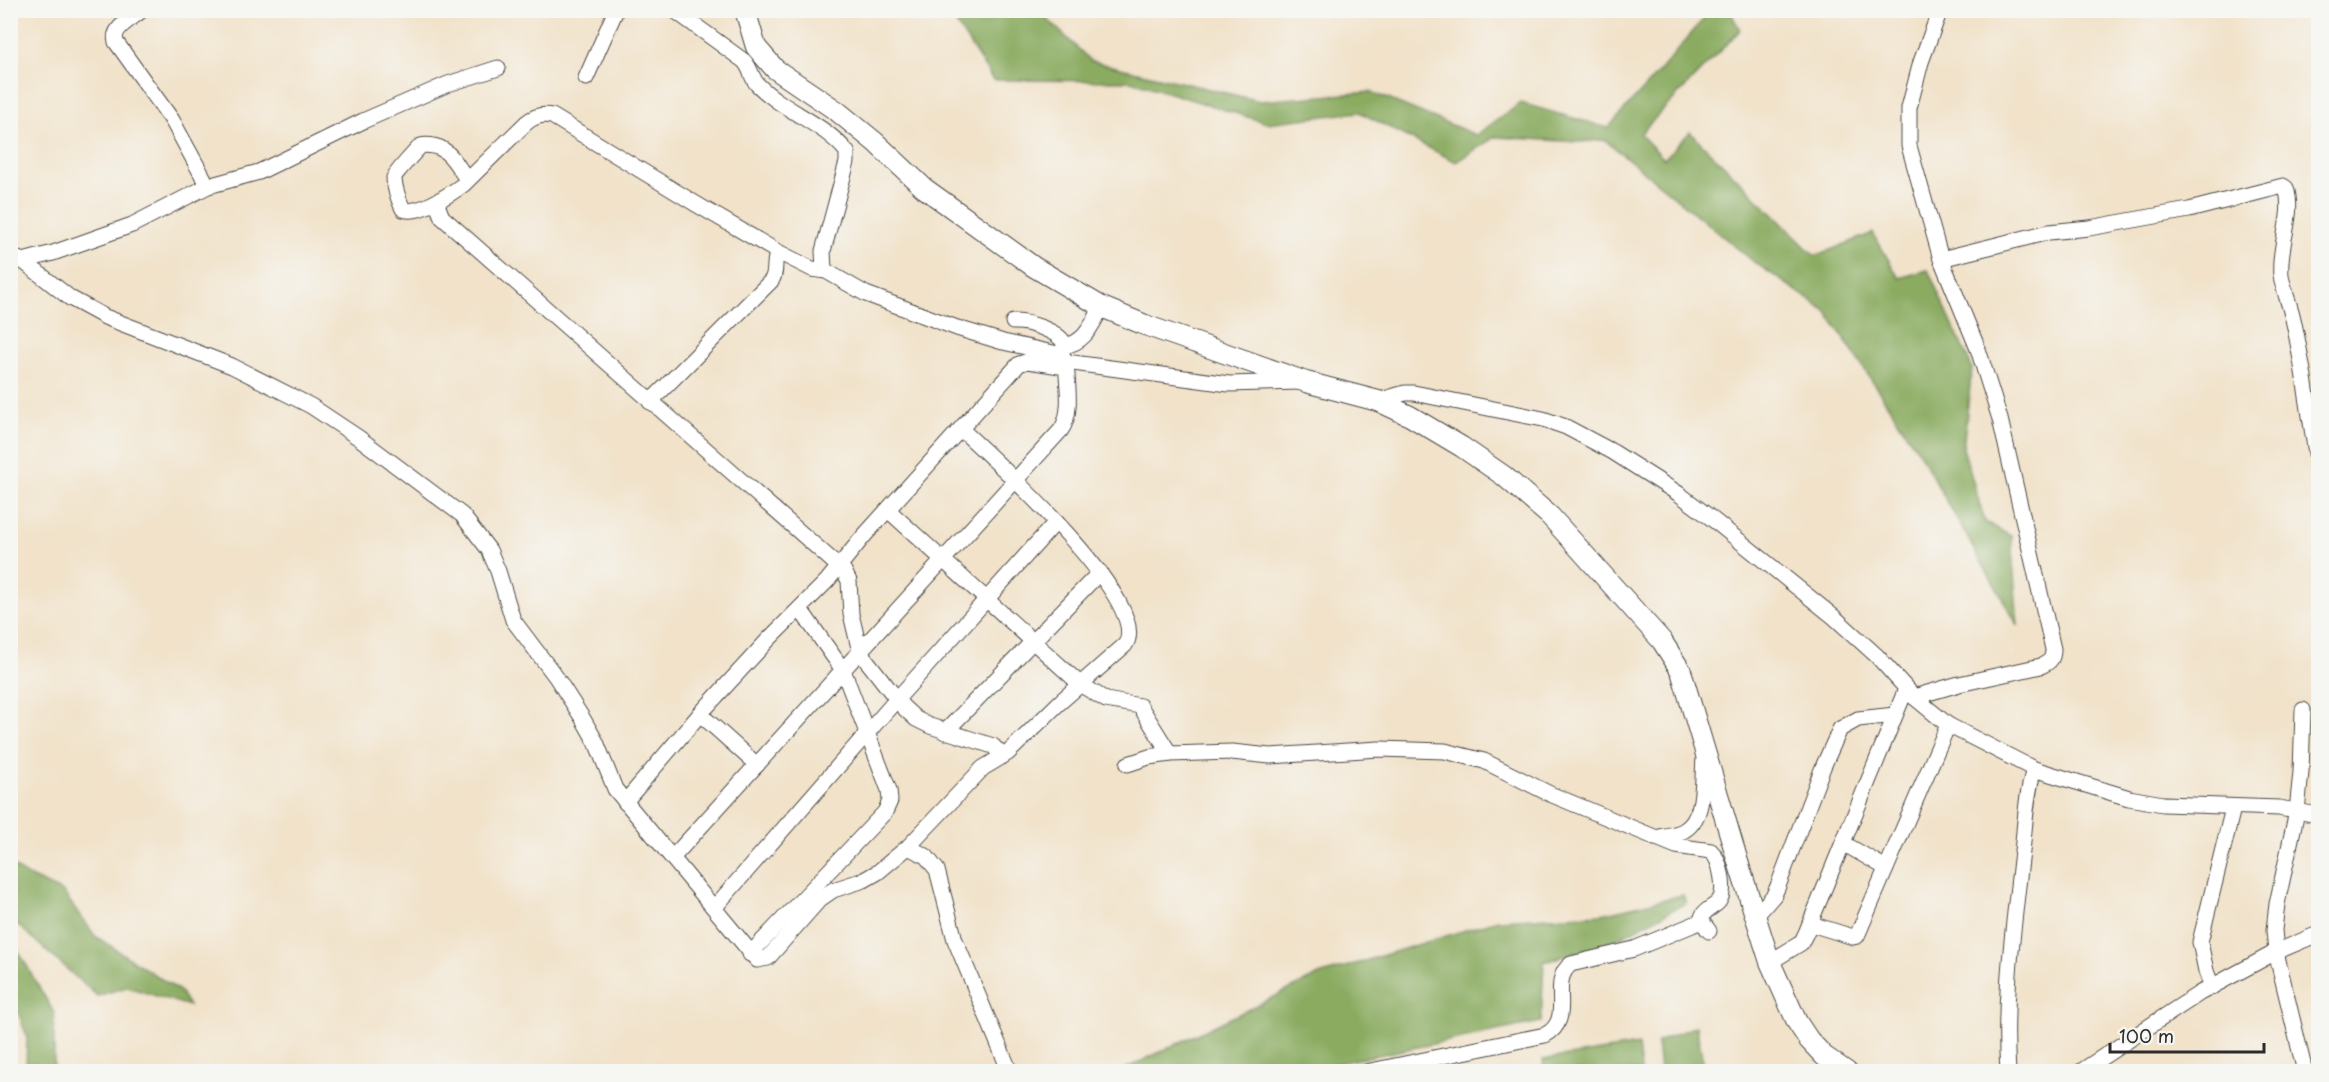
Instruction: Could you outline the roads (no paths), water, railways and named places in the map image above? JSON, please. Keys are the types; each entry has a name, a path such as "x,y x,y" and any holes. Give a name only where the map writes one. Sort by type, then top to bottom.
{"main road":[{"path":"745,10 756,47 758,65 775,69 837,111 867,135 924,188 1034,267 1102,308 1144,325 1306,382 1378,401 1410,416 1462,447 1504,476 1550,516 1662,641 1681,671 1770,962 1797,1022 1809,1040 1824,1056 1847,1071"}],"street":[{"path":"142,10 116,31 114,37 172,120 208,186"},
{"path":"586,78 616,10"},
{"path":"674,10 744,61 758,65 758,85 827,134 848,155 823,251 824,270"},
{"path":"1770,962 1801,943 1895,715 1910,693 2042,666 2053,657 2035,565 2000,419 1978,349 1941,259 1909,146 1909,108 1921,62 1940,10"},
{"path":"17,258 53,253 132,225 208,186 259,172 352,126 448,84 498,68"},
{"path":"468,180 443,150 427,146 419,148 394,175 402,207 409,211 436,202 468,180 530,119 542,115 552,116 778,252 812,269 824,270 866,294 957,328 1064,357 1229,384 1306,382"},
{"path":"1941,259 2049,232 2089,228 2189,210 2283,186 2286,188 2289,201 2289,215 2281,248 2281,274 2293,317 2319,464"},
{"path":"436,202 442,216 847,574 851,614 860,652 916,719 945,732 993,746 1003,756"},
{"path":"650,402 771,281 775,274 774,261 778,252"},
{"path":"17,258 70,298 105,317 239,369 302,401 359,438 462,516 489,550 513,620 569,697 596,742 612,783 625,802 757,960 768,958 820,899 833,890 869,878 908,847 983,768 1003,756 1125,645 1130,634 1122,609 1100,572 1016,480 961,429"},
{"path":"625,802 700,714 800,609 1019,364 1064,357 1083,337 1102,308"},
{"path":"673,857 1060,430 1065,422 1062,339 1034,325 1013,322"},
{"path":"1378,401 1405,393 1414,393 1492,408 1551,422 1613,452 1679,494 1834,616 1877,656 1910,693 1948,725 2034,770 2151,802 2233,808 2279,808 2319,815"},
{"path":"888,510 1080,684 1106,700 1140,706 1170,754"},
{"path":"715,907 1056,522"},
{"path":"945,732 1100,572"},
{"path":"750,954 888,809 890,801 889,790 843,670 800,609"},
{"path":"2303,710 2303,743 2296,811 2274,930 2276,952 2305,1071"},
{"path":"700,714 757,765"},
{"path":"1755,917 1774,895 1840,729 1858,719 1895,715"},
{"path":"1810,924 1853,937 1857,936 1948,725"},
{"path":"1128,764 1149,757 1170,754 1232,752 1270,756 1379,749 1445,751 1484,762 1550,794 1655,838 1685,848 1707,849 1716,856 1722,894 1719,902 1704,915 1706,926 1634,949 1571,964 1562,975 1560,1021 1545,1035 1366,1071"},
{"path":"1655,838 1684,830 1696,818 1705,749"},
{"path":"2008,1071 2006,1018 2009,967 2027,792 2034,770"},
{"path":"2212,987 2200,942 2233,808"},
{"path":"1843,843 1886,868"},
{"path":"908,847 926,856 938,870 955,940 1010,1071"},
{"path":"2080,1071 2212,987 2276,952 2319,934"},
{"path":"2206,971 2212,987"}]}
